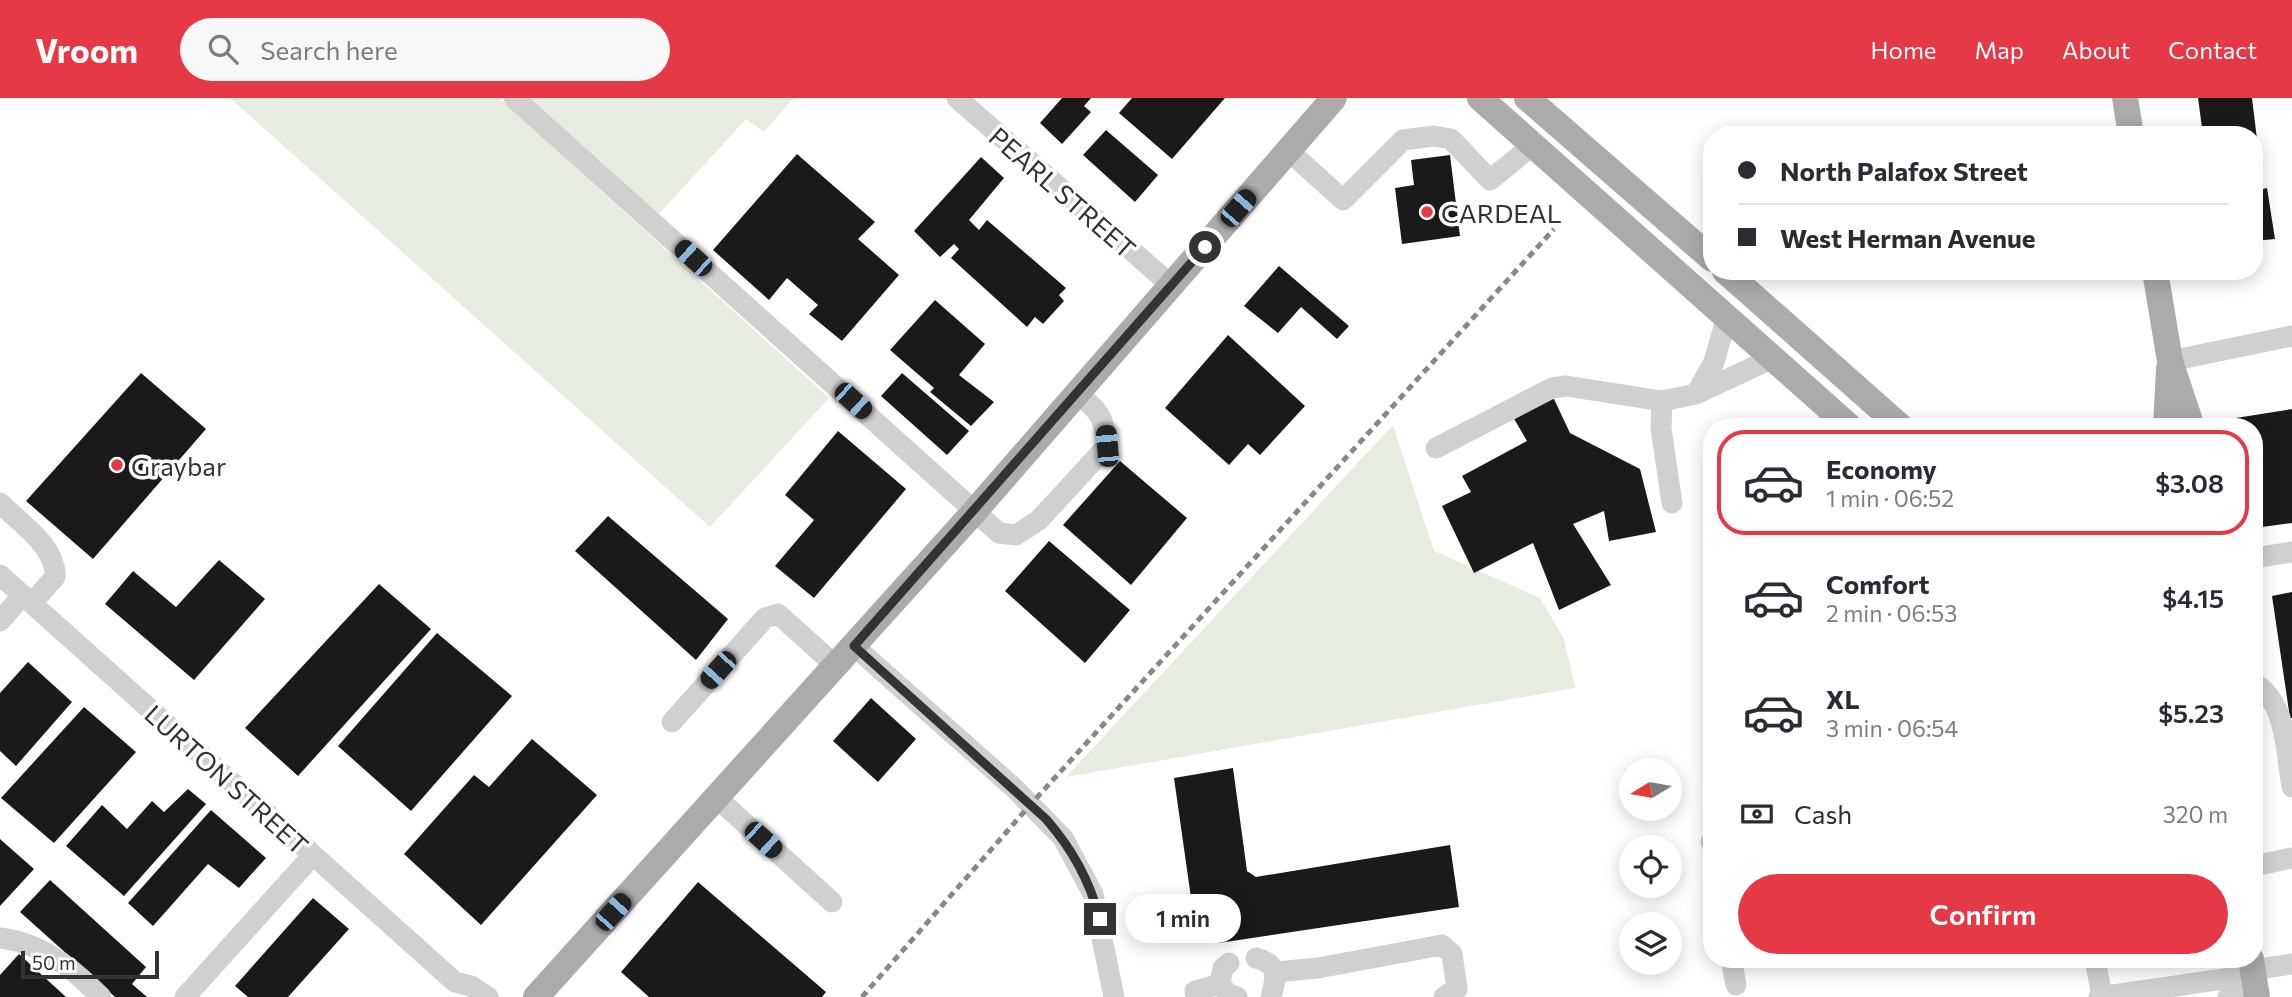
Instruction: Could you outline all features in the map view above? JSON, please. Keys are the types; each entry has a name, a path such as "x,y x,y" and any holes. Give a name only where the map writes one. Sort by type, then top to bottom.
{"main road":[{"path":"536,997 974,512 1334,98"},
{"path":"1480,98 1840,418"},
{"path":"1527,98 1703,251"},
{"path":"2125,98 2130,126"},
{"path":"1735,280 1891,418"},
{"path":"2156,280 2170,361 2189,418"},
{"path":"2167,418 2170,361"}],"street":[{"path":"514,98 999,533 1016,535 1039,520 1107,446 1105,423 1089,402 1077,394"},
{"name":"PEARL STREET","path":"957,98 1171,285"},
{"path":"1289,151 1343,200 1403,139 1434,136 1451,139 1490,180 1534,145"},
{"path":"1696,394 1714,362 1727,317"},
{"path":"2170,361 2292,336"},
{"path":"1436,448 1552,388 1566,386 1662,401 1696,394 1773,358"},
{"path":"1662,401 1663,455 1672,503"},
{"path":"0,503 48,551 56,566 55,578 0,621"},
{"path":"2263,557 2292,552"},
{"name":"LURTON STREET","path":"0,575 313,855 457,989 471,986 488,997"},
{"path":"671,722 765,618 778,614 836,666"},
{"path":"854,646 1014,788 1063,838 1093,894 1114,997"},
{"path":"2263,688 2277,707 2292,787"},
{"path":"717,798 832,902"},
{"path":"186,997 313,855"},
{"path":"2263,864 2292,858"},
{"path":"0,939 22,941 70,966 101,997"},
{"path":"1276,972 1318,968 1442,945 1452,954 1457,989 1444,997"},
{"path":"1256,958 1267,961 1276,972 1276,984 1267,996"},
{"path":"1229,963 1223,968 1220,984 1228,994 1237,997"},
{"path":"2228,997 2254,979 2292,964"},
{"path":"1733,968 1736,985"},
{"path":"2096,968 2101,997 2254,979"},
{"path":"1196,997 1195,991 1220,984"}],"shaded area":[{"path":"230,98 499,98 829,398 710,527"},
{"path":"529,98 794,98 764,132 746,119 659,214"},
{"path":"1393,425 1434,551 1540,598 1564,639 1575,688 1066,777"}],"building":[{"path":"1062,98 1091,98 1084,106 1091,112 1062,144 1040,123"},
{"path":"1132,98 1225,98 1172,159 1119,113"},
{"path":"2198,98 2252,98 2255,126 2202,126"},
{"path":"1106,130 1158,175 1135,202 1083,155"},
{"path":"797,154 875,222 858,239 899,275 842,341 809,314 818,305 787,278 769,300 713,250"},
{"name":"CARDEAL","path":"1450,155 1460,236 1402,244 1395,188 1414,185 1411,160"},
{"path":"981,157 1004,178 969,220 979,230 987,220 1066,288 1059,295 1064,301 1043,324 1035,317 1027,327 951,258 959,249 954,244 940,257 914,231"},
{"path":"2267,188 2275,239 2263,240 2263,189"},
{"path":"1279,266 1349,326 1337,339 1301,307 1278,333 1244,306"},
{"path":"935,300 985,344 959,375 994,402 971,426 930,392 934,388 890,350"},
{"path":"1228,335 1305,406 1260,455 1248,444 1229,465 1165,408"},
{"name":"Graybar","path":"141,373 206,429 93,559 26,501"},
{"path":"902,373 969,431 947,455 881,396"},
{"path":"1553,397 1570,433 1640,469 1656,532 1609,541 1604,511 1573,524 1611,585 1559,610 1533,543 1474,573 1442,506 1471,492 1462,476 1527,441 1513,417"},
{"path":"2292,409 2292,523 2263,527 2263,418 2236,418"},
{"path":"838,431 906,489 814,598 775,566 814,520 785,495"},
{"path":"1120,461 1187,518 1131,585 1063,525"},
{"path":"608,516 728,619 696,660 575,551"},
{"path":"1049,541 1130,610 1085,663 1005,591"},
{"path":"219,560 265,599 194,680 105,604 133,571 176,607"},
{"path":"379,584 431,629 298,776 245,728"},
{"path":"2292,592 2292,718 2290,718 2272,596"},
{"path":"437,633 512,696 411,811 338,746"},
{"path":"28,662 72,702 16,766 0,751 0,693"},
{"path":"871,698 916,739 878,782 833,741"},
{"path":"84,707 136,752 54,843 1,798"},
{"path":"532,739 597,795 481,925 404,854 474,775 489,787"},
{"path":"1233,768 1247,871 1256,877 1450,845 1459,907 1219,943 1195,926 1174,778"},
{"path":"188,789 206,804 124,896 66,846 102,805 127,829 152,801 164,812"},
{"path":"211,810 266,858 239,888 208,864 153,926 128,903"},
{"path":"0,839 34,869 0,906"},
{"path":"50,880 146,967 132,984 147,997 115,997 20,912"},
{"path":"698,882 826,992 822,997 649,997 621,972"},
{"path":"313,898 349,929 288,997 248,997 235,986"},
{"path":"19,954 66,997 0,997 0,975"}],"railway":[{"path":"862,997 1031,804 1554,229"}],"place":[{"name":"CARDEAL","path":"1427,212"},
{"name":"Graybar","path":"117,465"}],"route":[{"path":"1100,919 1084,872 1063,838 1046,819 854,646 1205,247"}]}
